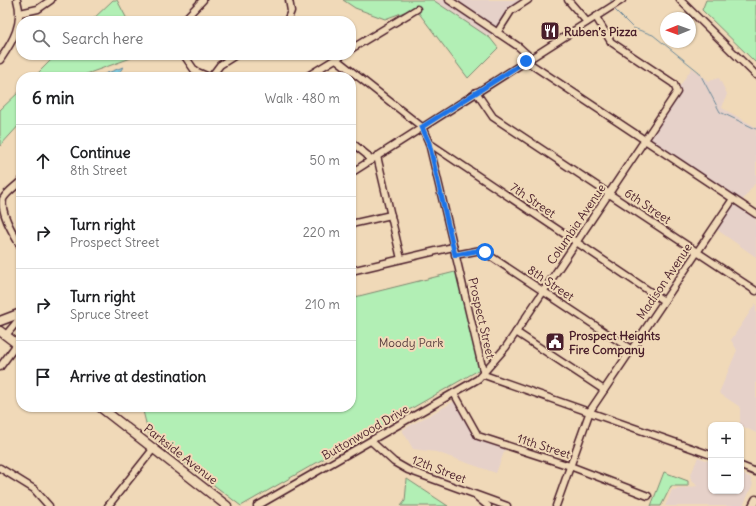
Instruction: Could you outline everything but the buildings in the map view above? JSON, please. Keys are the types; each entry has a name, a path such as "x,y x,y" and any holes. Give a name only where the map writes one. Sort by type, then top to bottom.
{"main road":[{"path":"0,321 16,315"},
{"path":"3,333 16,343"},
{"name":"Parkside Avenue","path":"107,412 154,448 220,503 227,506"},
{"path":"753,506 756,500"}],"street":[{"path":"17,0 19,16"},
{"path":"20,13 38,10 51,0"},
{"path":"188,16 203,0"},
{"path":"289,0 291,11 289,16"},
{"path":"449,0 519,47 529,59 645,140 756,214"},
{"path":"497,33 511,11 528,0"},
{"path":"568,0 587,22"},
{"path":"356,170 622,0"},
{"path":"681,0 756,75"},
{"path":"356,46 417,9"},
{"name":"Columbia Avenue","path":"484,375 516,332 676,94 677,89 673,83 611,42 596,16"},
{"path":"0,60 16,33"},
{"path":"187,60 195,71 198,72"},
{"path":"214,72 220,65 228,60"},
{"path":"314,72 334,60"},
{"path":"337,60 352,72"},
{"path":"356,75 422,127"},
{"name":"6th Street","path":"476,92 493,117 756,291"},
{"name":"Prospect Street","path":"422,127 429,143 484,375 590,411 708,454"},
{"name":"7th Street","path":"429,143 664,301"},
{"path":"356,147 370,161"},
{"path":"377,156 402,259"},
{"path":"16,186 4,197 0,207 2,215 16,239"},
{"name":"Madison Avenue","path":"556,506 590,411 733,199"},
{"path":"356,223 391,215"},
{"path":"356,270 453,247"},
{"name":"8th Street","path":"455,255 481,250 632,350"},
{"path":"3,333 16,321"},
{"path":"516,332 604,390"},
{"path":"0,367 16,348"},
{"name":"Buttonwood Drive","path":"257,506 484,375"},
{"name":"11th Street","path":"454,393 478,436 570,466 648,496"},
{"name":"12th Street","path":"371,441 394,462 408,470 507,506"},
{"path":"108,506 154,448"},
{"path":"744,467 756,472"},
{"path":"0,468 34,489 49,506"},
{"path":"475,494 488,506"}],"shaded area":[{"path":"433,0 526,0 509,12 490,38"},
{"path":"692,68 709,81 719,78 727,94 722,108 756,127 756,182 740,204 756,215 756,257 713,227 730,199 643,140"},
{"path":"756,303 756,433 744,427 744,422 740,422 740,407 719,393 737,350 731,340"},
{"path":"455,401 477,439 506,447 496,473 436,452 413,449 402,430"},
{"path":"698,457 708,461 708,494 744,494 744,475 750,477 753,484 743,506 665,506 672,490 697,486 690,477"}],"green space":[{"path":"113,0 117,0 125,16 96,16"},
{"path":"343,0 433,0 490,38 498,48 468,78 415,8 385,19 355,8"},
{"path":"706,0 756,0 756,63 702,10"},
{"path":"51,60 125,60 92,72 39,72"},
{"path":"16,95 16,128 0,146 0,110"},
{"name":"Moody Park","path":"459,271 484,367 241,506 149,435 143,412 356,412 356,297"},
{"path":"664,472 688,481 688,486 671,486 661,506 651,506"},
{"path":"407,479 448,506 401,506 405,501"}],"water":[{"path":"123,67 120,72 110,72"}],"waterway":[{"path":"615,10 633,28 653,35 699,72 720,112 756,129"}],"place":[{"name":"Ruben's Pizza","path":"550,31"},
{"name":"Prospect Heights Fire Company","path":"555,342"}],"route":[{"path":"485,252 481,250 455,255 429,143 422,127 526,61"}]}
